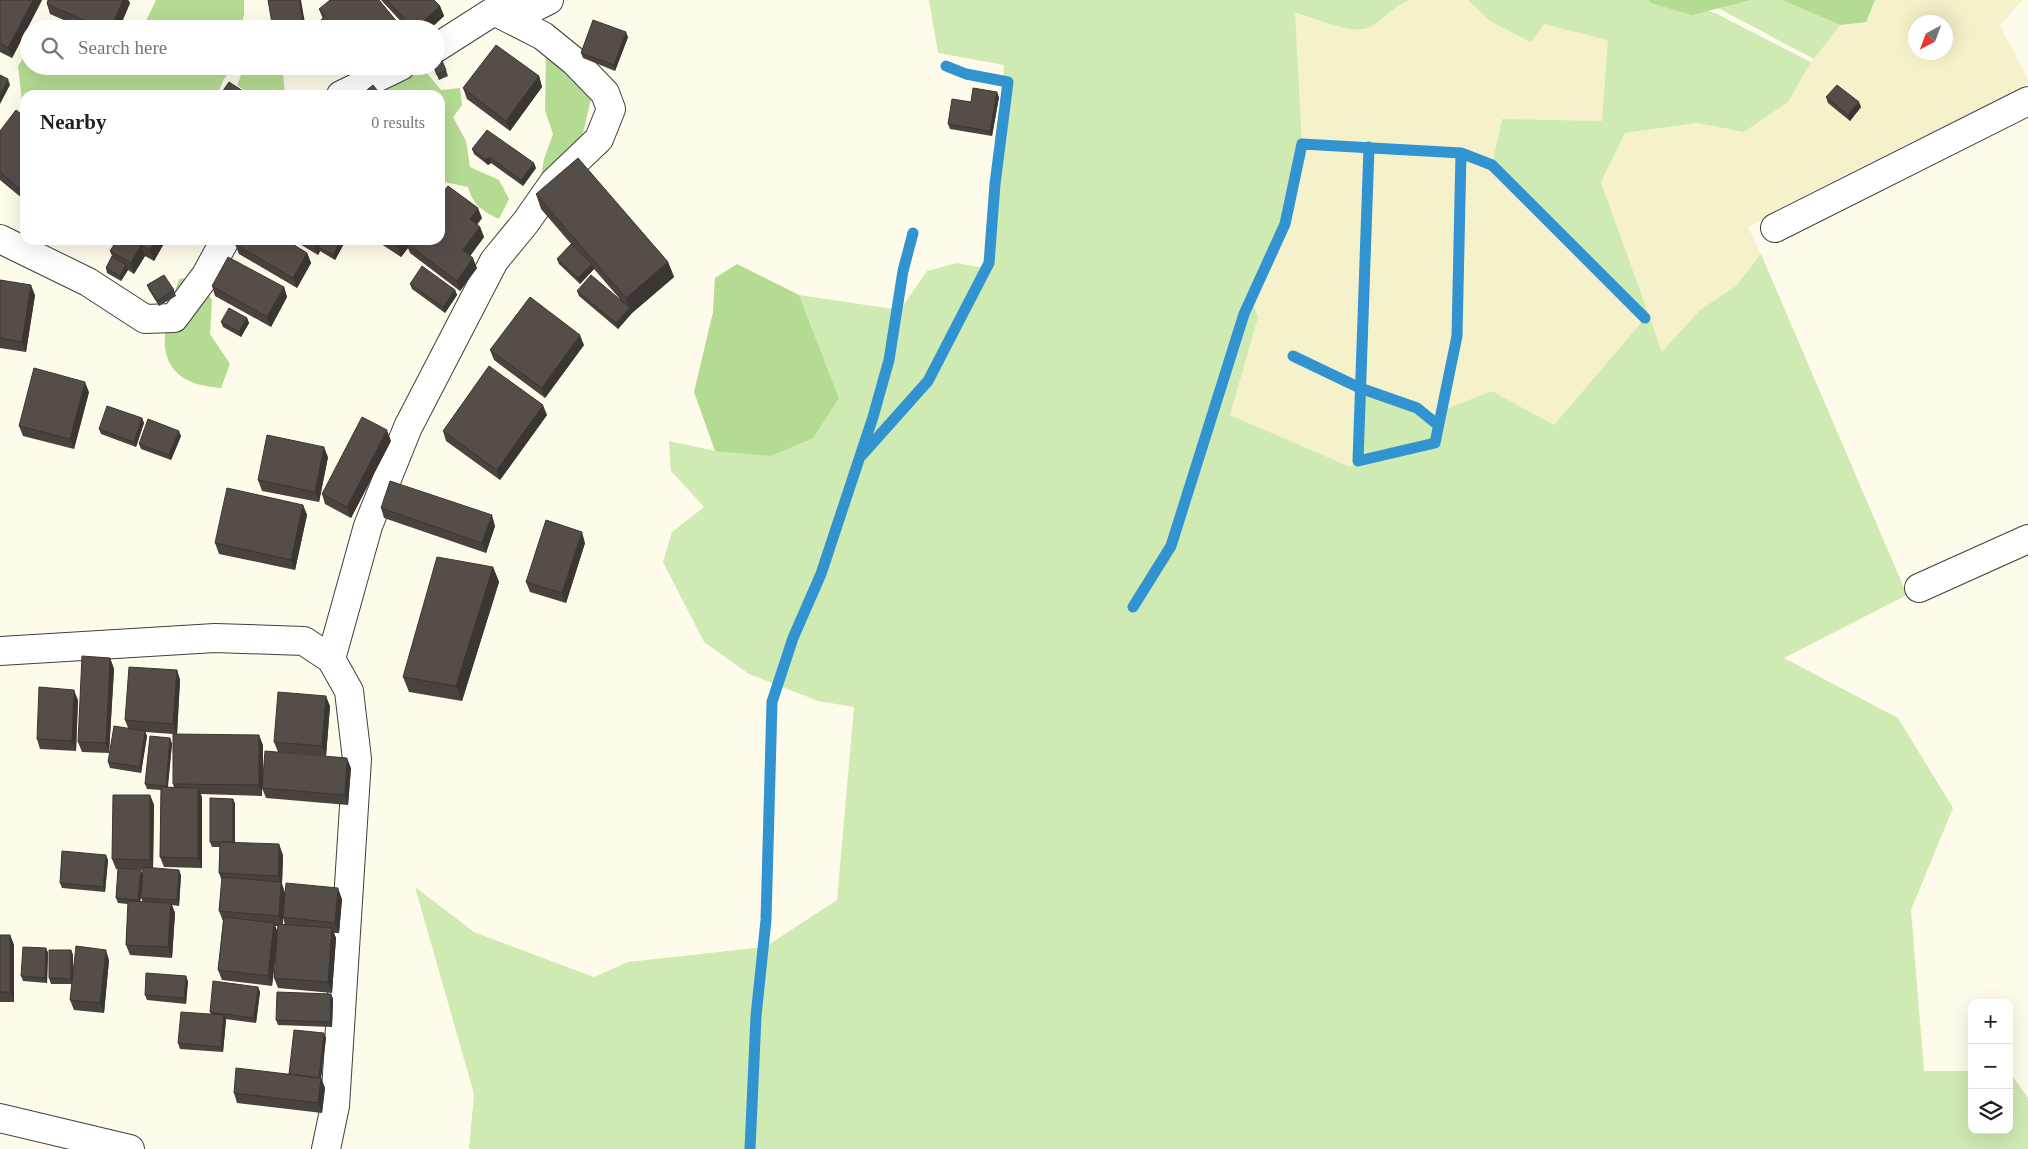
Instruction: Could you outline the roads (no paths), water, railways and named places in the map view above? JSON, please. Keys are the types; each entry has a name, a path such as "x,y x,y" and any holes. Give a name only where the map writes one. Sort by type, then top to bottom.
{"street":[{"path":"445,42 494,11 525,12 549,0"},
{"path":"331,659 368,526 408,427 494,260 526,222 554,182 599,139 610,109 605,93 575,62 543,36 494,11"},
{"path":"351,90 382,75"},
{"path":"1775,228 2028,102"},
{"path":"0,239 88,282 145,319 174,318 206,275 222,245"},
{"path":"1919,588 2028,539"},
{"path":"0,651 214,638 304,641 331,659 349,691 357,759 335,1106 326,1149"},
{"path":"0,1118 130,1149"}],"waterway":[{"path":"862,455 928,381 989,263 995,184 1008,82 966,74 946,66"},
{"path":"1133,607 1171,546 1244,314 1285,224 1302,144 1461,153 1492,165 1645,318"},
{"path":"1369,147 1358,461 1435,443 1457,336 1461,153"},
{"path":"750,1149 756,1016 766,920 772,702 793,638 821,574 873,417 889,360 903,271 913,233"},
{"path":"1293,356 1360,388 1417,408 1438,425"}]}
